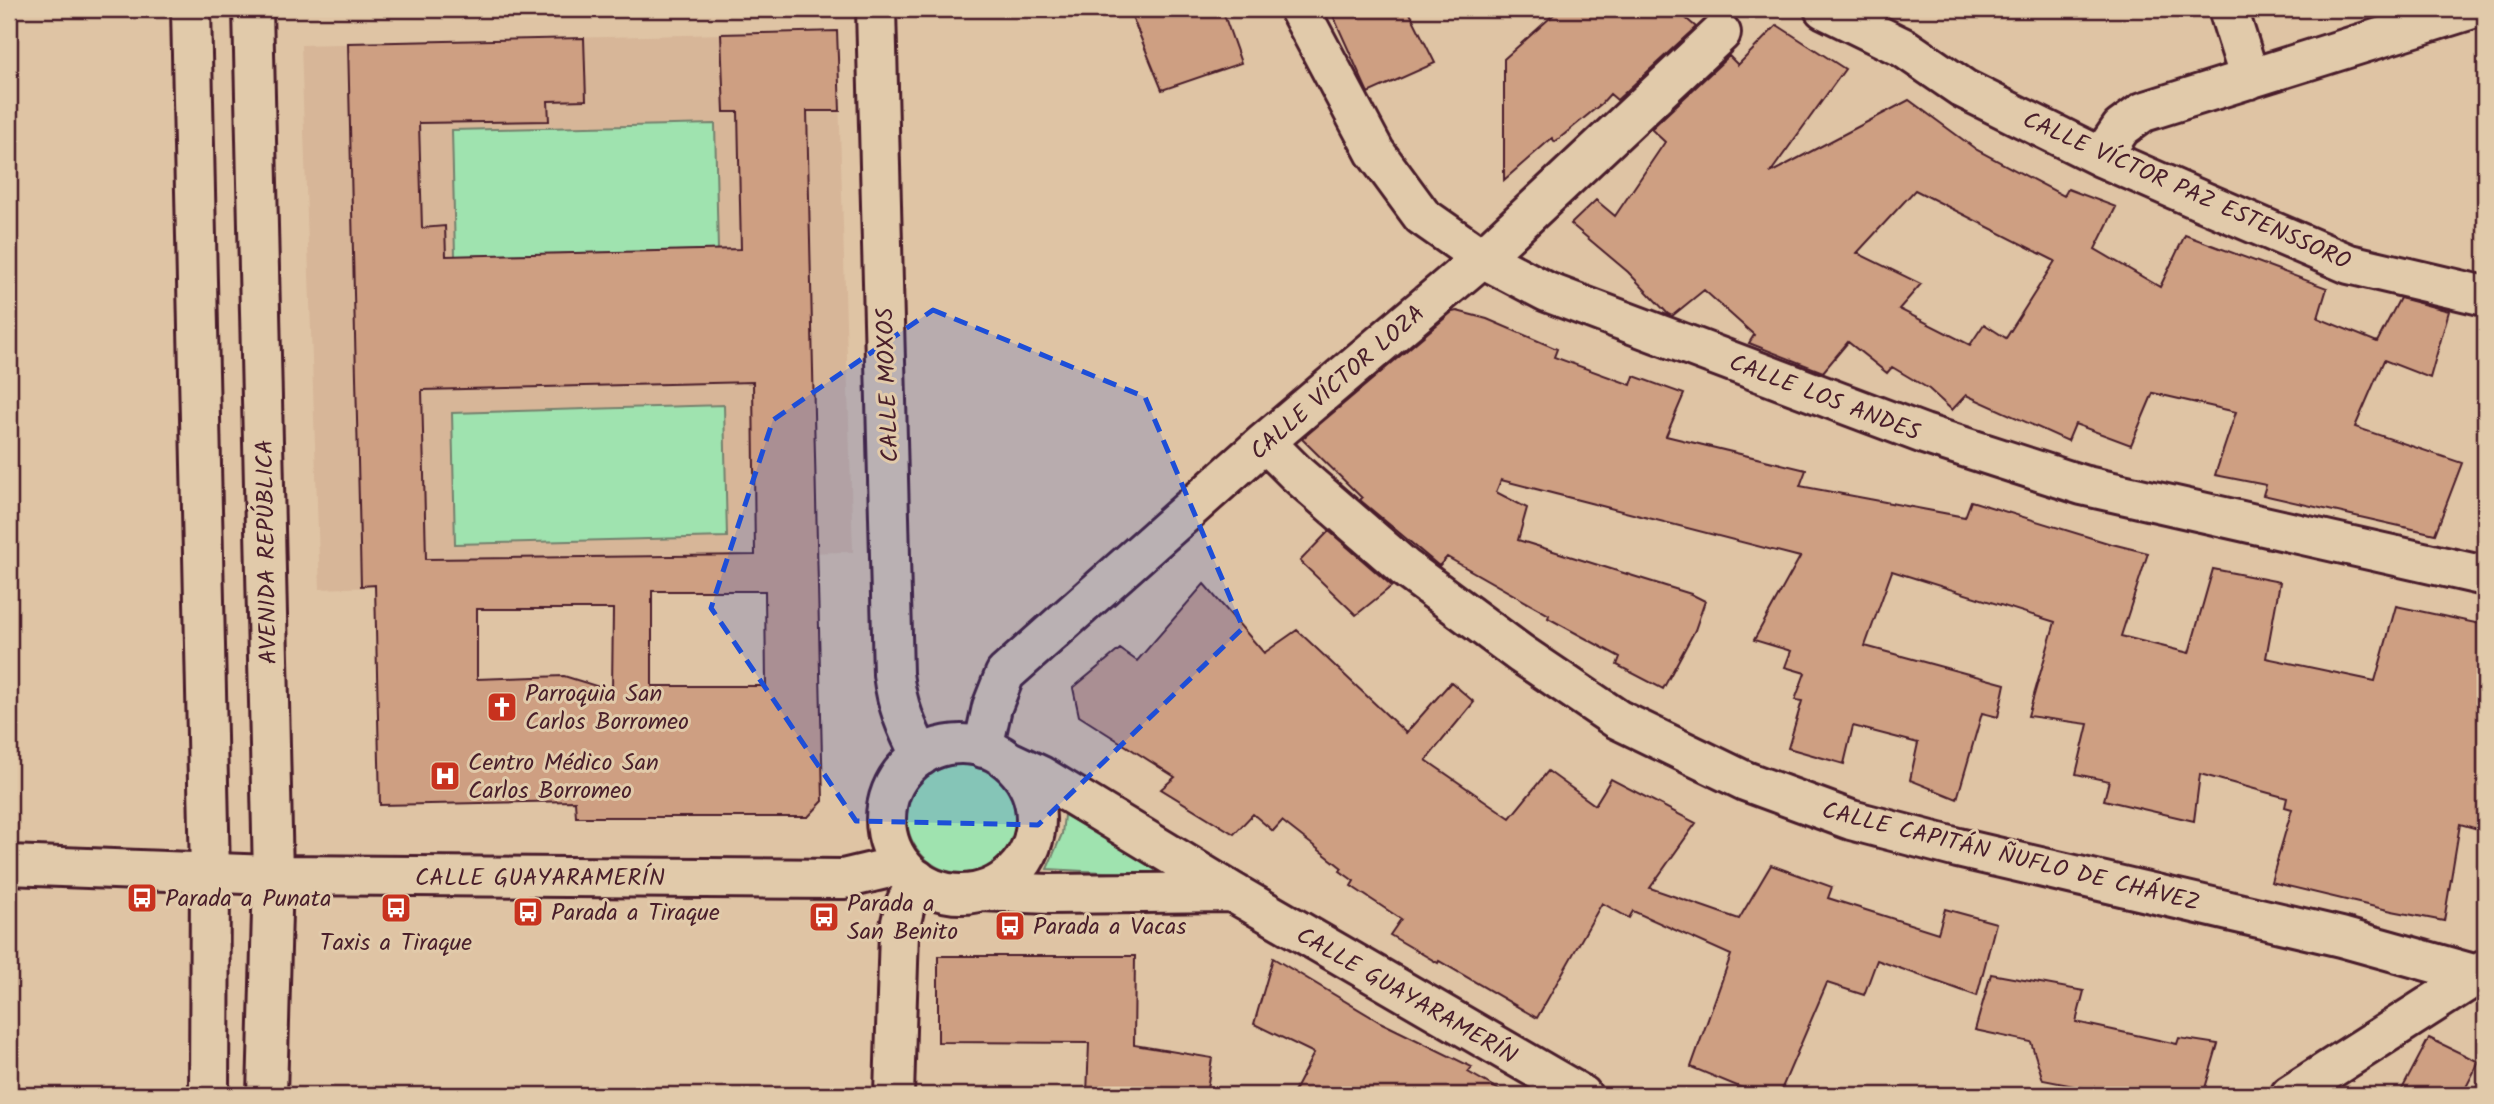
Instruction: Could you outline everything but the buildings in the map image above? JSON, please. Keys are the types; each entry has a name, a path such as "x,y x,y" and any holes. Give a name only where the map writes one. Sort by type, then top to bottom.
{"street":[{"path":"191,9 210,873 209,1095"},
{"name":"AVENIDA REPÚBLICA","path":"253,9 273,875 267,1095"},
{"name":"CALLE MOXOS","path":"876,9 893,674 897,702 906,728 921,755"},
{"name":"CALLE LOS ANDES","path":"1299,9 1375,152 1422,216 1482,258 1547,292 1924,434 2082,485 2485,576"},
{"path":"1824,9 1904,48"},
{"path":"1871,9 1904,48"},
{"path":"2228,9 2250,79"},
{"path":"2101,157 2120,128 2143,112 2472,9"},
{"name":"CALLE VÍCTOR LOZA","path":"996,754 992,707 1005,674 1265,442 1482,258 1721,33"},
{"name":"CALLE VÍCTOR PAZ ESTENSSORO","path":"1904,48 1964,89 2101,157 2349,264 2485,296"},
{"name":"CALLE CAPITÁN ÑUFLO DE CHÁVEZ","path":"1265,442 1297,474 1405,568 1521,654 1617,719 1745,781 1850,820 2482,973"},
{"path":"982,891 1004,881 1029,852 1037,820 1033,796 1024,777 996,754 967,744 936,748 921,755 902,772 888,803 886,827 889,840 909,872 930,887 955,894 982,891 1049,894 1232,892"},
{"name":"CALLE GUAYARAMERÍN","path":"996,754 1041,776 1232,892 1582,1095"},
{"name":"CALLE GUAYARAMERÍN","path":"9,865 273,875 843,879 876,873 909,872"},
{"path":"894,1095 899,931 909,872"},
{"path":"2290,1095 2482,973"}],"highlighted area":[{"path":"933,310 1145,397 1243,628 1038,825 856,821 711,608 773,420"}],"shaded area":[{"path":"837,31 853,552 427,559 426,585 320,589 301,45"}],"green space":[{"path":"715,124 718,250 455,256 452,130"},
{"path":"724,405 727,537 455,544 452,413"},
{"path":"963,761 985,765 1003,777 1015,795 1019,817 1015,839 1003,857 985,869 963,873 941,869 923,857 911,839 907,817 911,795 923,777 941,765"},
{"path":"1064,815 1163,870 1159,875 1047,869 1062,834"}],"place":[{"name":"Parroquia San Carlos Borromeo","path":"502,707"},
{"name":"Centro Médico San Carlos Borromeo","path":"445,776"},
{"name":"Parada a Punata","path":"142,898"},
{"name":"Taxis a Tiraque","path":"396,908"},
{"name":"Parada a Tiraque","path":"528,912"},
{"name":"Parada a San Benito","path":"824,917"},
{"name":"Parada a Vacas","path":"1010,926"}]}
